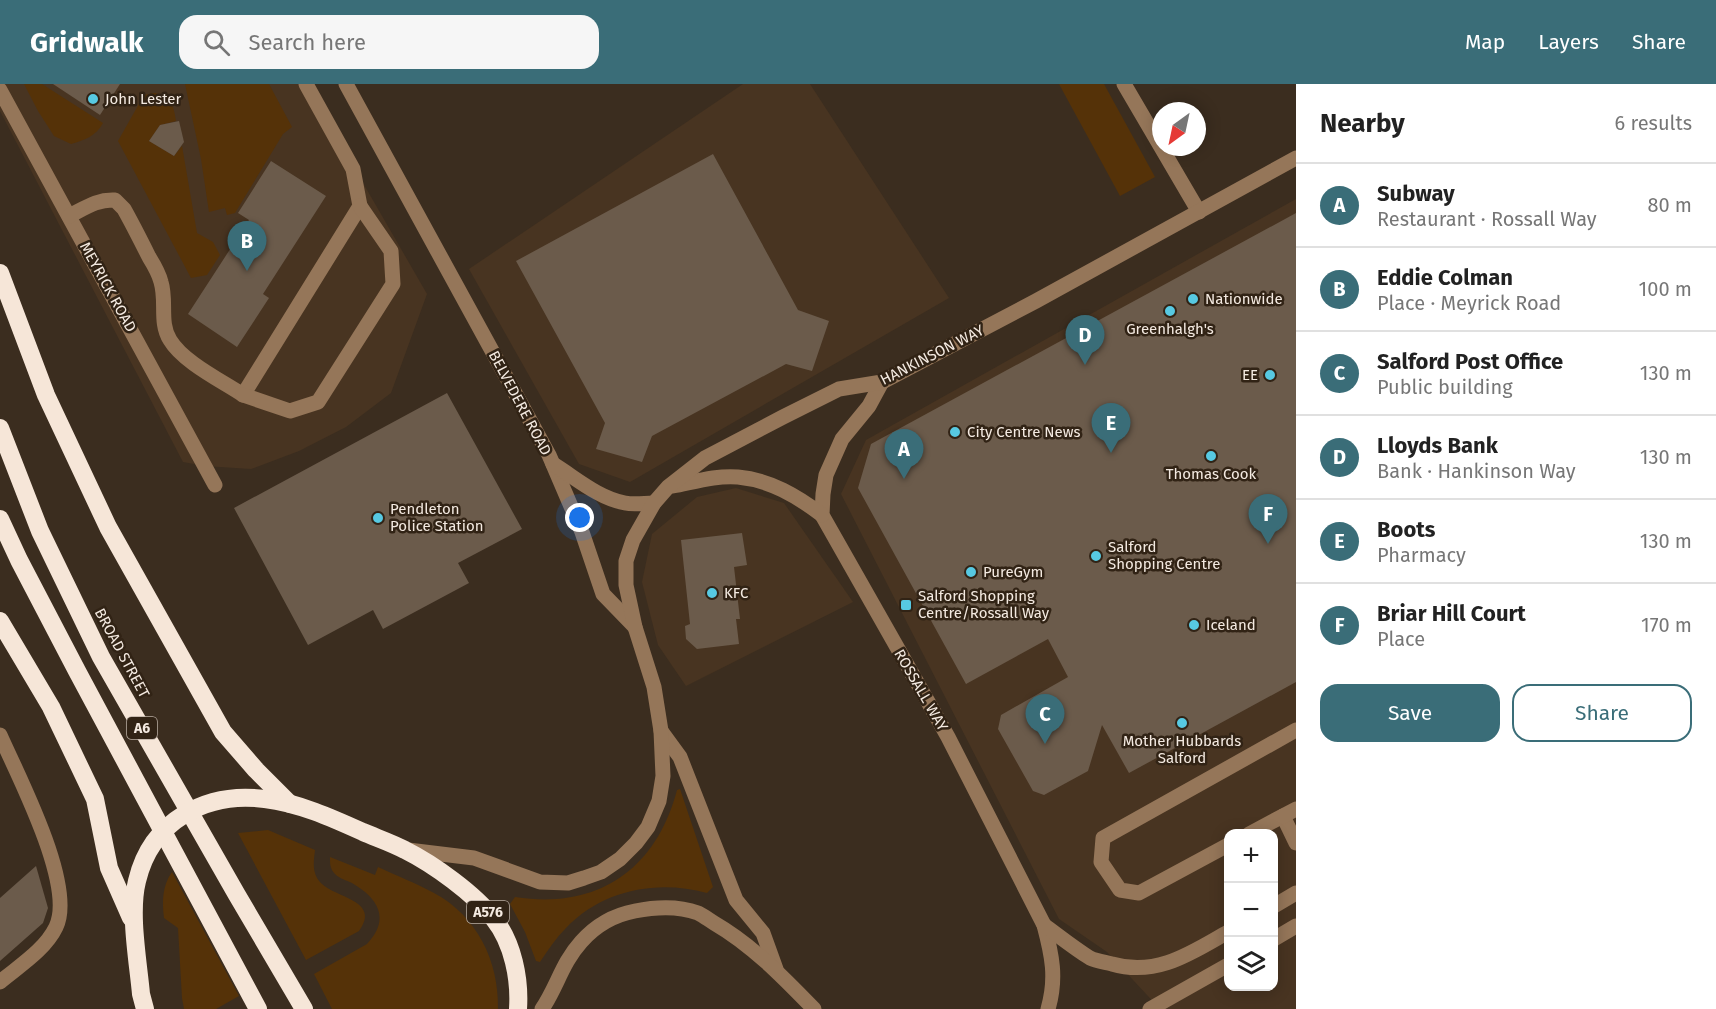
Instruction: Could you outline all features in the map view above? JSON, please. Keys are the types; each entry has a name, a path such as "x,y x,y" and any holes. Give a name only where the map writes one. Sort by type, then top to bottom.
{"highway":[{"path":"0,273 46,395 108,527 223,732 290,804"},
{"name":"BROAD STREET","path":"0,429 40,531 101,657 304,1009"},
{"name":"A6","path":"0,519 77,671 258,1009"},
{"path":"0,621 51,707 94,799 109,868 135,928"},
{"name":"A576","path":"140,1004 134,898 137,880 155,841 177,818 205,804 239,798 264,798 334,819 405,850 470,894 494,919 508,943 516,967 518,1009"}],"street":[{"path":"69,216 105,200 115,200 124,208 161,279 166,332 178,351 189,360 243,395 290,411 318,402 393,284 391,251 360,206 353,169 306,84"},
{"name":"BELVEDERE ROAD","path":"346,84 553,464 582,532 603,594 635,627 654,687 661,731 663,776 659,801 648,827 620,859 601,872 568,883 540,882 474,858 405,850"},
{"path":"1124,84 1199,212"},
{"name":"MEYRICK ROAD","path":"0,90 215,485"},
{"name":"HANKINSON WAY","path":"635,627 626,585 626,561 633,540 654,503 668,487 705,458 839,389 882,382 1296,158"},
{"path":"243,395 360,206"},
{"path":"822,515 826,475 842,439 869,406 882,382"},
{"path":"553,464 591,490 608,498 626,503 654,503"},
{"path":"668,487 711,478 738,477 787,491 822,515"},
{"name":"ROSSALL WAY","path":"822,515 948,737 1044,925 1054,975 1048,1009"},
{"path":"1224,847 1138,893 1120,890 1101,862 1103,838 1296,730"},
{"path":"661,731 680,757 736,900 763,933 776,969"},
{"path":"0,735 48,845 60,892 57,926 48,939 0,982"},
{"path":"1258,829 1289,812 1296,843"},
{"path":"1278,904 1296,893"},
{"path":"542,1009 568,959 579,943 592,931 624,913 642,909 676,908 698,913 729,931 776,969 814,1009"},
{"path":"1044,925 1091,959 1125,968 1146,969 1168,963 1224,934"},
{"path":"1277,937 1296,926"},
{"path":"1150,1009 1224,967"}],"shaded area":[{"path":"0,84 306,84 427,294 391,393 346,427 299,451 251,469 183,462 0,111"},
{"path":"24,84 42,84 103,123 90,137 71,144 54,136"},
{"path":"185,84 269,84 292,127 283,134 235,213 227,215 225,208 209,212 201,159"},
{"path":"743,84 810,84 949,298 630,482 579,464 469,269"},
{"path":"1059,84 1104,84 1155,177 1120,196"},
{"path":"155,93 165,97 171,103 176,121 160,125 149,141 174,156 182,146 197,233 213,242 220,255 207,275 191,278 118,141 144,95"},
{"name":"Salford Shopping Centre","path":"1296,199 1296,1009 1160,1009 1107,952 1059,919 841,494 866,440"},
{"path":"736,488 784,503 853,602 686,686 658,645 642,582 652,534 697,497"},
{"path":"680,789 713,887 707,893 669,887 631,891 613,897 580,915 559,936 540,962 536,961 525,932 510,904 515,897 545,899 572,897 597,890 619,878 638,862 654,842 667,818 677,790"},
{"path":"268,830 315,850 314,868 317,878 323,885 359,905 364,911 365,920 359,931 306,960 238,833"},
{"path":"330,857 375,875 378,867 434,893 462,914 473,927 490,957 498,1009 332,1009 314,974 367,944 374,935 380,918 369,895 333,872"},
{"path":"172,872 239,996 216,1009 184,1009 178,928 164,918 163,912 165,888"}],"building":[{"name":"John Lester","path":"53,84 120,84 100,115"},
{"path":"179,121 184,142 174,156 149,141 160,125"},
{"path":"713,154 798,310 829,321 812,371 786,364 652,436 642,462 596,449 605,423 516,261"},
{"path":"271,161 326,196 263,294 269,298 237,347 188,314 249,220 238,213"},
{"name":"Salford Shopping Centre","path":"1296,213 1296,682 1129,773 1102,725 1088,771 1044,795 1033,791 998,729 1001,715 1068,677 1048,639 966,684 858,488 871,444"},
{"name":"Pendleton Police Station","path":"447,393 522,529 458,563 469,583 383,629 373,610 308,645 234,508"},
{"name":"KFC","path":"742,533 747,565 734,567 740,619 736,619 739,644 697,649 686,639 685,626 690,624 681,540"},
{"path":"36,866 48,908 43,923 0,961 0,898"}],"place":[{"name":"John Lester","path":"93,99"},
{"name":"Eddie Colman","path":"247,271"},
{"name":"Nationwide","path":"1193,299"},
{"name":"Greenhalgh's","path":"1170,311"},
{"name":"Lloyds Bank","path":"1085,365"},
{"name":"EE","path":"1270,375"},
{"name":"City Centre News","path":"955,432"},
{"name":"Boots","path":"1111,453"},
{"name":"Thomas Cook","path":"1211,456"},
{"name":"Subway","path":"904,479"},
{"name":"Pendleton Police Station","path":"378,518"},
{"name":"Briar Hill Court","path":"1268,544"},
{"name":"Salford Shopping Centre","path":"1096,556"},
{"name":"PureGym","path":"971,572"},
{"name":"KFC","path":"712,593"},
{"name":"Salford Shopping Centre/Rossall Way","path":"906,605"},
{"name":"Iceland","path":"1194,625"},
{"name":"Mother Hubbards Salford","path":"1182,723"},
{"name":"Salford Post Office","path":"1045,744"}]}
